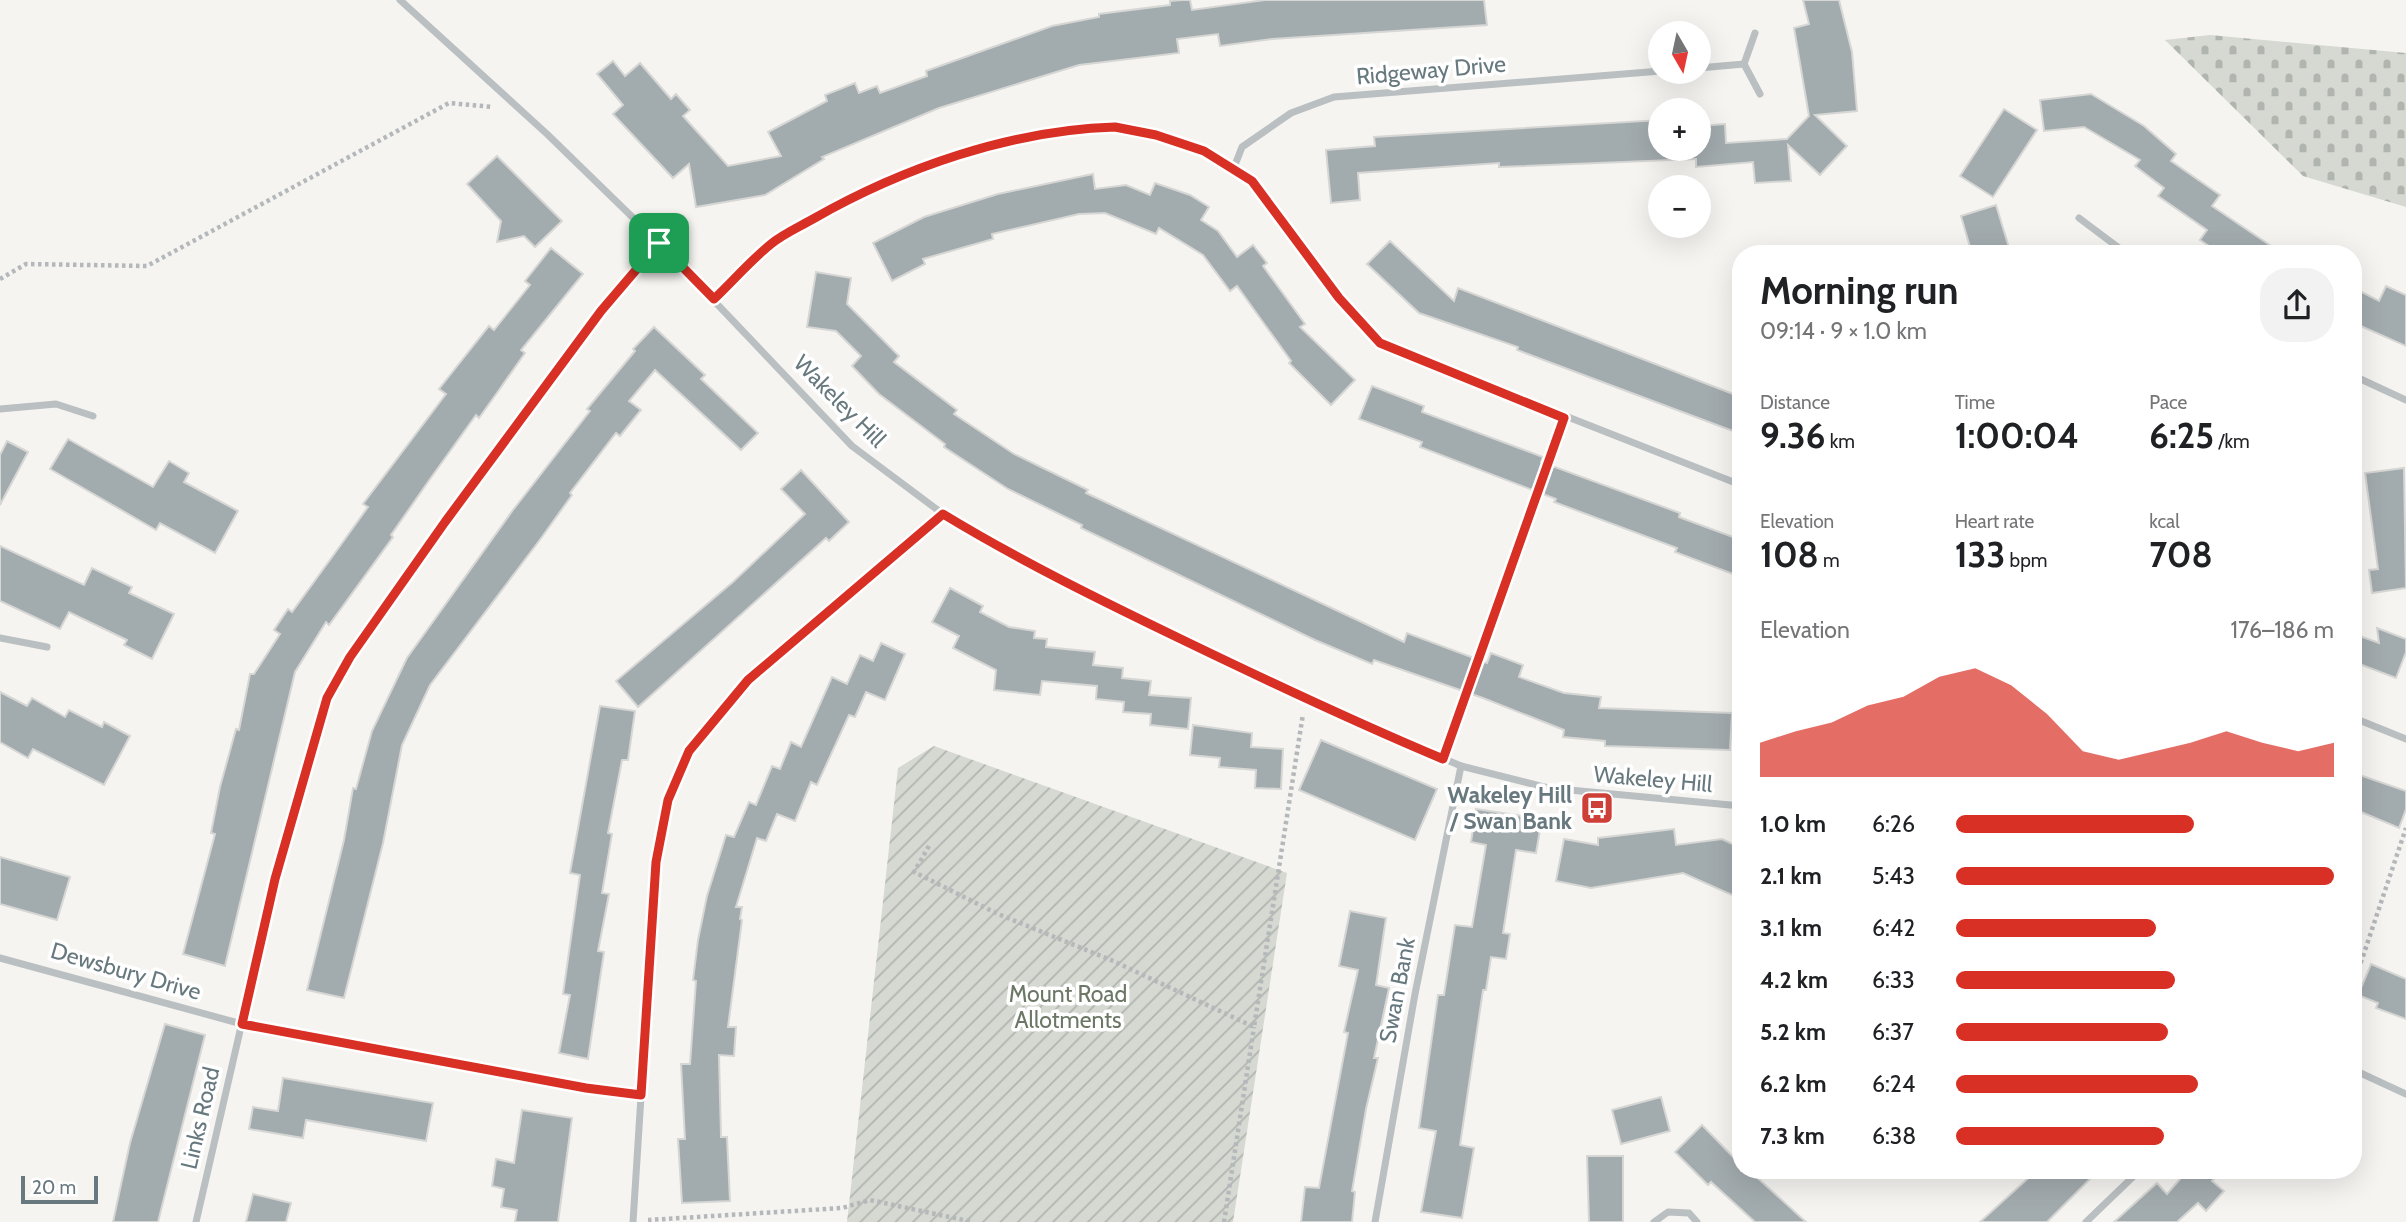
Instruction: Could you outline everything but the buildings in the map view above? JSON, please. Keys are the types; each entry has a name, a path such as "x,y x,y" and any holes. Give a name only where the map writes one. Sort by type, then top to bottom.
{"street":[{"name":"Wakeley Hill","path":"400,0 659,243 852,446 943,514 1020,561 1307,700 1461,766 1549,788 1732,805"},
{"path":"1755,33 1744,64 1760,94"},
{"path":"1712,67 1744,64"},
{"name":"Ridgeway Drive","path":"1233,170 1242,147 1291,113 1334,97 1648,72"},
{"path":"714,299 772,243 849,198 929,165 1018,140 1077,128 1115,127 1156,135 1204,151 1262,192 1339,298 1380,343 1564,418 1732,482"},
{"path":"2079,218 2115,245"},
{"name":"Links Road","path":"197,1222 275,879 327,698 350,657 445,522 601,311 659,243"},
{"path":"2362,380 2406,400"},
{"path":"0,409 56,404 93,416"},
{"path":"633,1222 656,862 668,800 689,751 748,680 943,514"},
{"path":"0,638 47,648"},
{"path":"2362,721 2406,739"},
{"name":"Swan Bank","path":"1375,1222 1415,994 1461,766"},
{"name":"Dewsbury Drive","path":"0,958 242,1024"},
{"path":"242,1024 586,1088 641,1095"},
{"path":"2362,1074 2406,1094"},
{"path":"2085,1222 2131,1179"},
{"path":"1654,1222 1668,1212 1689,1213 1697,1222"}],"path":[{"path":"0,279 26,264 147,266 449,103 524,114"},
{"path":"1443,759 1564,418"},
{"path":"1224,1222 1299,729 1307,700"},
{"path":"2362,959 2406,828"},
{"path":"929,846 914,872 998,914 1111,960 1254,1027"},
{"path":"633,1222 842,1208 870,1200 973,1222"}],"green space":[{"path":"2210,35 2406,53 2406,207 2303,176 2165,40"},
{"name":"Mount Road Allotments","path":"934,746 1287,873 1233,1222 847,1222 898,768"}],"place":[{"name":"Wakeley Hill / Swan Bank","path":"1597,808"}],"route":[{"path":"1115,127 1156,135 1204,151 1252,181 1339,298 1380,343 1564,418 1443,759 1307,700 1020,561 943,514 748,680 689,751 668,800 656,862 641,1095 586,1088 242,1024 275,879 327,698 350,657 445,522 601,311 659,243 714,299 772,243 849,198 929,165 1018,140 1077,128 1115,127"}]}
